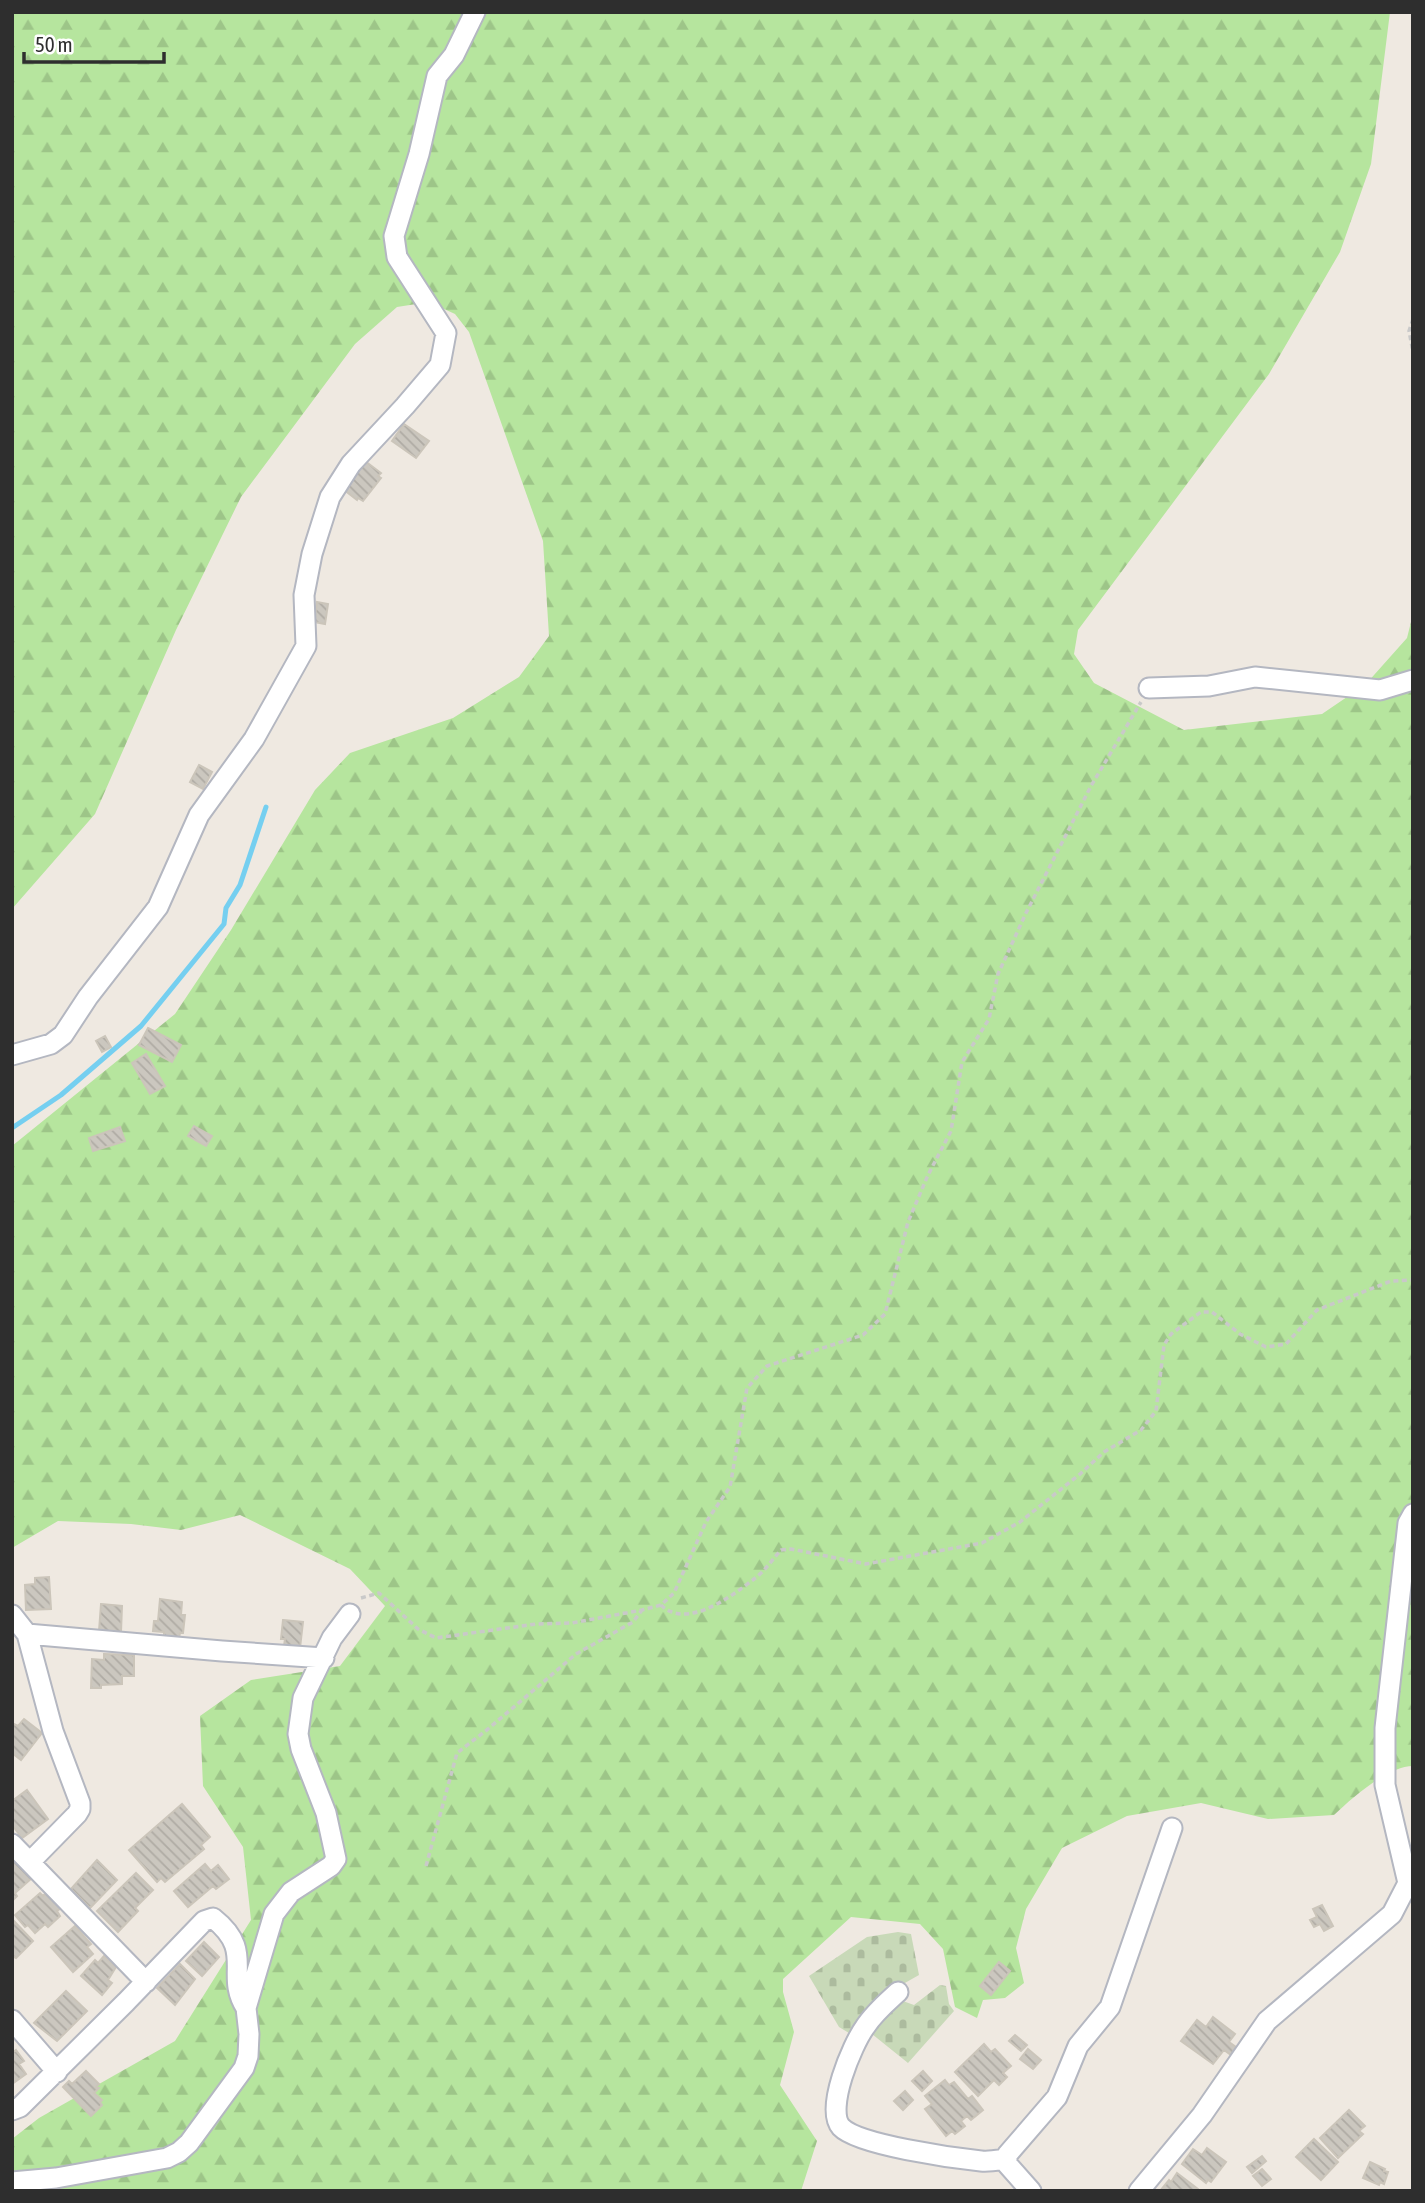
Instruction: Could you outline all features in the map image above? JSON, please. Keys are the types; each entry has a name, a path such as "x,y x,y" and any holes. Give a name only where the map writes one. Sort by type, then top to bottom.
{"street":[{"path":"12,1055 51,1044 63,1035 88,997 158,907 199,815 254,739 306,646 304,595 312,554 330,497 351,464 440,365 446,333 397,257 394,236 419,154 437,76 454,55 475,12"},
{"path":"1149,688 1209,686 1255,677 1380,690 1413,680"},
{"path":"1139,2191 1202,2115 1267,2021 1392,1914 1411,1881 1385,1785 1385,1728 1408,1523 1413,1514"},
{"path":"12,2182 56,2178 155,2161 179,2152 201,2128 244,2068 248,2056 246,2008 274,1914 291,1892 331,1866 336,1859 326,1813 301,1749 298,1734 303,1698 332,1638 350,1614"},
{"path":"12,1615 27,1634 50,1721 80,1803 80,1809 30,1862"},
{"path":"27,1634 324,1658"},
{"path":"1031,2191 1007,2164 1007,2155 1057,2097 1078,2046 1110,2007 1172,1828"},
{"path":"12,1843 146,1982"},
{"path":"12,2110 20,2107 57,2072 204,1921 213,1918 229,1931 234,1940 239,1997 246,2008"},
{"path":"898,1992 864,2027 857,2041 835,2100 835,2118 842,2128 852,2135 877,2143 983,2161 1007,2159"},
{"path":"12,2020 57,2072"}],"path":[{"path":"1413,319 1409,331 1413,352"},
{"path":"350,1614 362,1597 379,1593 418,1629 436,1638 536,1624 572,1622 642,1610 661,1605 674,1593 706,1522 730,1487 747,1388 767,1367 863,1335 885,1314 908,1222 951,1131 962,1062 989,1019 998,974 1091,786 1149,688"},
{"path":"661,1605 668,1613 683,1616 704,1610 756,1578 781,1550 792,1549 866,1564 982,1543 1020,1522 1104,1452 1141,1430 1156,1411 1164,1345 1171,1334 1200,1312 1212,1312 1240,1334 1266,1347 1286,1344 1317,1310 1391,1281 1413,1280"},
{"path":"426,1866 457,1753 576,1654 633,1622 642,1610"}],"green space":[{"path":"12,12 1390,12 1371,164 1340,252 1269,374 1078,630 1074,654 1094,683 1184,730 1322,714 1366,684 1407,638 1413,614 1413,1766 1403,1767 1382,1777 1334,1815 1268,1819 1201,1803 1127,1816 1062,1848 1026,1909 1016,1948 1024,1983 1005,1998 983,2000 977,2018 955,2007 943,1949 920,1924 851,1917 783,1979 783,1992 794,2032 780,2085 817,2141 801,2191 12,2191 12,2139 39,2118 175,2041 251,1920 243,1847 203,1786 200,1716 251,1680 340,1666 385,1606 350,1569 240,1515 181,1530 131,1524 58,1521 12,1548 12,1146 175,1014 231,930 315,790 350,753 453,718 519,677 549,636 543,541 469,332 455,314 429,302 397,307 355,344 241,497 176,630 95,814 12,909"},
{"path":"898,1932 911,1934 919,1975 896,1988 854,2036 839,2027 809,1976 867,1937"},
{"path":"940,1985 946,1986 949,2004 954,2011 908,2063 867,2030 900,2000 914,2005"}],"building":[{"path":"404,424 429,441 416,458 392,441"},
{"path":"365,461 381,473 378,476 381,478 363,501 358,498 357,500 343,489"},
{"path":"317,602 328,604 325,624 314,622"},
{"path":"199,765 212,772 203,789 190,782"},
{"path":"148,1028 181,1045 172,1062 139,1045"},
{"path":"105,1036 111,1047 102,1052 96,1041"},
{"path":"146,1054 165,1086 150,1094 132,1063"},
{"path":"194,1126 212,1136 206,1146 188,1136"},
{"path":"120,1127 125,1141 93,1151 89,1138"},
{"path":"49,1577 51,1609 26,1610 25,1585 35,1584 35,1578"},
{"path":"160,1599 182,1602 181,1615 185,1615 183,1633 180,1633 179,1638 153,1631 154,1621 158,1621"},
{"path":"101,1604 122,1606 121,1632 99,1631"},
{"path":"283,1620 303,1622 300,1648 284,1646 285,1639 281,1639"},
{"path":"104,1654 134,1655 134,1676 122,1676 122,1684 91,1688 92,1659 104,1660"},
{"path":"24,1719 42,1733 21,1760 12,1753 12,1723 18,1726"},
{"path":"27,1790 48,1819 22,1838 12,1825 12,1801"},
{"path":"182,1804 210,1837 201,1845 204,1849 165,1882 161,1878 157,1882 129,1850"},
{"path":"15,1860 32,1878 15,1893 17,1896 12,1901 12,1863"},
{"path":"97,1860 117,1880 90,1908 71,1889"},
{"path":"205,1864 211,1871 218,1865 229,1879 216,1889 213,1886 188,1907 174,1891"},
{"path":"136,1873 153,1890 135,1908 138,1911 118,1932 97,1911"},
{"path":"47,1892 61,1908 57,1911 60,1916 48,1927 45,1924 35,1933 28,1925 25,1927 15,1915 40,1893 43,1896"},
{"path":"1322,1905 1333,1926 1324,1931 1320,1924 1314,1927 1310,1920 1317,1917 1313,1909"},
{"path":"13,1920 33,1941 16,1958 12,1956"},
{"path":"75,1926 91,1944 87,1947 93,1954 73,1972 51,1947"},
{"path":"204,1942 219,1957 202,1976 186,1961"},
{"path":"104,1956 116,1967 108,1980 112,1983 102,1995 81,1976 95,1960 98,1963"},
{"path":"999,1962 1010,1971 991,1995 980,1986"},
{"path":"180,1964 195,1979 175,2005 157,1988"},
{"path":"66,1991 87,2011 57,2041 34,2023"},
{"path":"1213,2017 1235,2034 1229,2042 1236,2047 1231,2055 1224,2050 1213,2064 1181,2041 1197,2020 1206,2027"},
{"path":"1015,2035 1027,2045 1021,2051 1009,2041"},
{"path":"984,2044 991,2052 995,2049 1011,2066 1003,2073 1007,2077 999,2085 994,2080 978,2096 955,2072"},
{"path":"1028,2049 1041,2060 1033,2069 1020,2059"},
{"path":"16,2050 24,2061 19,2064 26,2074 12,2084 12,2053"},
{"path":"86,2071 99,2084 94,2093 102,2100 102,2105 91,2116 63,2087 69,2081 72,2084"},
{"path":"923,2071 932,2081 922,2091 912,2081"},
{"path":"945,2080 949,2085 954,2082 968,2099 972,2096 983,2110 971,2120 967,2116 961,2121 965,2126 955,2134 952,2131 946,2136 925,2109 932,2104 925,2096"},
{"path":"905,2091 913,2100 903,2110 894,2101"},
{"path":"1349,2110 1365,2126 1359,2131 1363,2134 1338,2158 1320,2138"},
{"path":"1314,2139 1338,2162 1321,2180 1296,2157"},
{"path":"1207,2148 1226,2162 1211,2182 1208,2180 1206,2183 1182,2164 1193,2149 1202,2155"},
{"path":"1262,2156 1266,2161 1252,2173 1247,2167"},
{"path":"1370,2162 1388,2172 1384,2184 1380,2182 1379,2185 1363,2178"},
{"path":"1262,2169 1271,2179 1262,2186 1253,2176"},
{"path":"1177,2173 1198,2189 1197,2191 1160,2191"}],"waterway":[{"path":"12,1128 61,1095 141,1026 224,924 226,908 240,885 266,807"}]}
